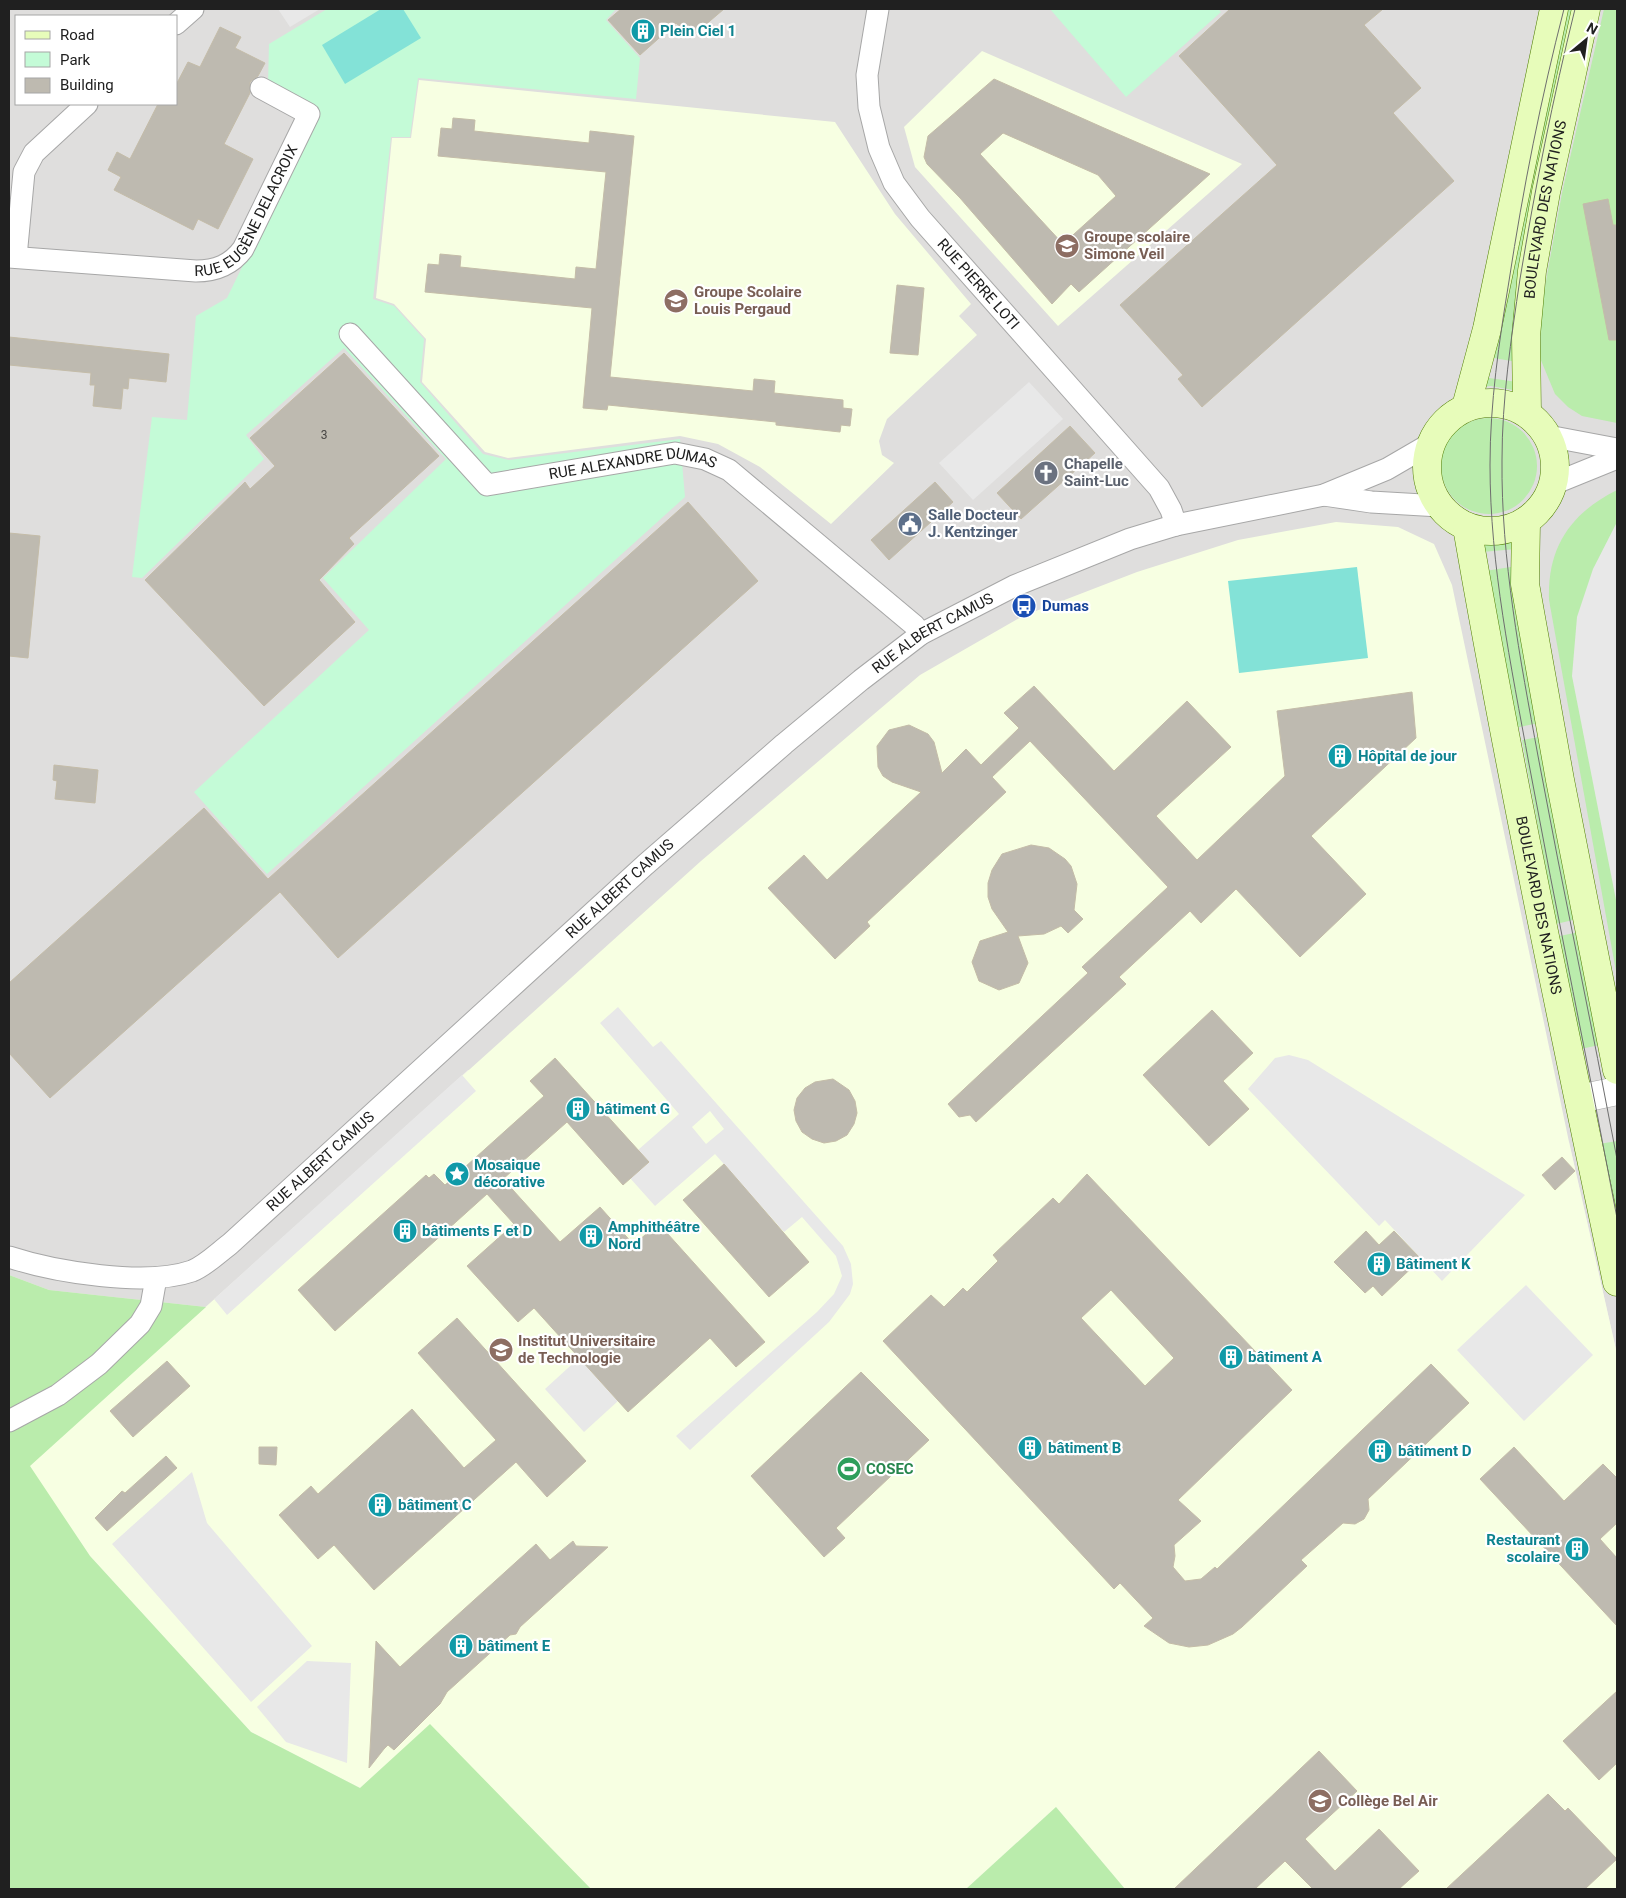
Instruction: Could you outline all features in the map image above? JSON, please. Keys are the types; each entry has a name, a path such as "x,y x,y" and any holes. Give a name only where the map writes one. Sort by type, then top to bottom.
{"main road":[{"name":"BOULEVARD DES NATIONS","path":"1466,407 1487,329 1554,9"},
{"name":"BOULEVARD DES NATIONS","path":"1527,413 1526,336 1532,271 1546,192 1586,9"},
{"path":"1493,402 1507,404 1527,413 1539,423 1548,436 1555,460 1554,484 1543,506 1526,522 1503,530 1489,531 1467,527 1440,506 1427,478 1430,444 1439,429 1451,416 1466,407 1493,402"},
{"path":"1526,522 1525,584 1560,780 1617,1070"},
{"name":"BOULEVARD DES NATIONS","path":"1467,527 1537,904 1617,1282"}],"street":[{"path":"178,22 193,9"},
{"name":"RUE PIERRE LOTI","path":"878,9 867,76 868,107 880,148 894,182 920,218 1159,488 1171,510 1176,525"},
{"name":"RUE EUGÈNE DELACROIX","path":"86,105 34,153 24,172 12,257 207,271 216,270 236,258 243,249 309,114 261,88"},
{"name":"RUE ALEXANDRE DUMAS","path":"350,334 487,485 675,453 704,459 729,470 835,557 914,625 920,634"},
{"path":"1548,436 1617,448"},
{"name":"RUE ALBERT CAMUS","path":"9,1257 74,1272 156,1278 193,1270 230,1244 646,865 805,727 920,634 1044,573 1130,539 1176,525 1324,495 1387,469 1430,444"},
{"path":"1554,484 1617,458"},
{"name":"RUE ALBERT CAMUS","path":"1324,495 1371,502 1440,506"},
{"path":"1579,1099 1617,1092"},
{"path":"9,1421 58,1395 99,1364 140,1324 151,1306 156,1278"}],"shaded area":[{"path":"9,9 1617,9 1617,1354 1569,1142 468,1070 206,1307 49,1290 9,1275"},
{"path":"278,9 320,9 290,27"},
{"path":"381,9 403,9 421,38 345,84 322,45"},
{"name":"Groupe scolaire Simone Veil","path":"982,51 1242,164 1058,326 915,167 904,127"},
{"name":"Groupe Scolaire Louis Pergaud","path":"419,80 835,122 895,214 971,304 959,316 977,335 887,419 879,441 882,455 894,463 831,524 760,467 718,444 680,436 508,458 485,452 422,382 426,339 394,304 376,298 392,138 411,138"},
{"path":"1029,382 1063,419 973,500 939,463"},
{"path":"1336,522 1398,527 1434,544 1452,585 1569,1142 1617,1354 1617,1889 1125,1889 1056,1807 966,1889 591,1889 430,1725 360,1788 251,1732 90,1556 29,1466 701,861 920,675 1023,616 1137,572 1238,540"},
{"path":"1617,522 1617,905 1572,676 1577,617 1593,569"},
{"path":"1357,567 1368,658 1239,673 1228,581"},
{"path":"618,1007 653,1047 661,1041 843,1246 851,1264 853,1284 850,1294 829,1322 690,1450 676,1436 817,1312 834,1294 842,1276 836,1256 802,1217 784,1232 715,1154 655,1206 630,1178 649,1162 638,1150 679,1114 600,1023","holes":["710,1111 724,1129 706,1144 692,1127"]},
{"path":"1289,1055 1308,1060 1525,1195 1442,1281 1385,1220 1379,1226 1248,1089 1275,1058"},
{"path":"462,1075 476,1091 227,1315 214,1299"},
{"path":"1526,1285 1593,1355 1524,1421 1457,1350"},
{"path":"579,1358 618,1401 584,1432 545,1389"},
{"path":"192,1472 207,1523 312,1646 251,1702 112,1544"},
{"path":"307,1661 351,1663 347,1763 286,1742 257,1707"}],"green space":[{"path":"327,9 616,9 606,20 640,58 636,99 418,78 410,137 391,137 373,299 394,306 424,339 420,382 483,454 509,460 680,439 685,497 267,874 194,792 369,630 323,578 446,459 344,348 246,435 264,459 142,578 132,577 152,417 187,420 196,316 227,298 317,113 268,85 269,44"},
{"path":"1050,9 1218,9 1221,12 1126,97"},
{"path":"1560,9 1582,9 1518,362 1487,357"},
{"path":"1604,9 1617,9 1617,423 1582,416 1568,407 1555,394 1540,358 1541,313 1562,193"},
{"path":"1482,377 1517,382 1518,391 1491,386 1479,387"},
{"path":"1489,418 1507,422 1523,432 1533,448 1537,466 1533,484 1523,500 1507,510 1489,514 1471,510 1455,500 1445,484 1441,466 1445,448 1455,432 1471,422"},
{"path":"1617,490 1617,977 1549,600 1549,581 1552,564 1565,534 1587,509"},
{"path":"1515,540 1516,549 1482,552 1482,544"},
{"path":"1517,566 1544,722 1510,729 1485,571"},
{"path":"1538,737 1573,920 1556,924 1522,740"},
{"path":"1584,931 1604,1044 1576,1050 1550,938"},
{"path":"1617,1141 1617,1253 1593,1145"},
{"path":"9,1275 49,1290 206,1307 30,1466 90,1556 251,1732 360,1788 430,1724 591,1889 9,1889"},
{"path":"1056,1807 1125,1889 966,1889"}],"building":[{"name":"Plein Ciel 1","path":"621,9 724,9 690,38 676,23 640,55 608,20"},
{"path":"1230,9 1383,9 1364,25 1421,88 1393,113 1454,181 1202,407 1178,379 1183,375 1120,305 1277,165 1179,56"},
{"path":"220,27 241,37 235,48 265,63 258,76 250,82 250,93 224,144 253,159 218,229 198,219 193,230 114,190 121,177 108,170 117,152 130,159 157,105 178,105 178,81 188,62 200,67"},
{"path":"994,79 1210,174 1079,292 1071,284 1052,304 960,198 927,164 924,157 928,136","holes":["1003,133 1098,175 1116,196 1063,244 980,154"]},
{"path":"453,118 475,120 474,131 589,143 590,131 634,136 610,377 753,391 754,379 775,381 774,393 843,400 843,408 852,409 850,426 841,425 840,432 776,425 776,422 608,405 607,410 583,408 592,308 425,292 428,264 439,265 440,254 461,256 460,267 575,279 576,267 596,269 606,172 438,156 441,128 452,129"},
{"path":"1608,199 1613,225 1617,225 1617,340 1609,340 1583,204"},
{"path":"897,285 924,288 918,355 890,353"},
{"path":"9,337 169,354 166,382 129,378 128,389 123,388 121,409 93,406 95,385 90,385 91,373 9,365"},
{"path":"344,353 439,456 349,538 354,544 319,580 355,622 264,706 145,580 245,482 250,489 275,466 250,438"},
{"name":"Chapelle Saint-Luc","path":"1070,426 1095,453 1021,519 997,493"},
{"path":"935,482 953,502 889,560 871,540"},
{"path":"688,502 758,581 338,958 280,892 50,1098 9,1053 9,983 204,808 268,879"},
{"path":"9,533 40,536 28,658 9,656"},
{"path":"1034,686 1114,771 1187,701 1231,747 1156,816 1197,860 1285,776 1277,711 1412,692 1416,738 1311,836 1366,894 1300,957 1236,889 1201,923 1190,911 1119,977 1126,984 976,1122 970,1115 959,1117 948,1104 1088,973 1082,967 1168,887 1030,741 992,777 1006,792 867,922 870,926 835,959 768,888 804,855 827,880 921,792 892,782 883,776 878,767 877,746 889,730 909,725 928,734 934,742 942,773 966,749 981,765 1019,728 1004,713"},
{"path":"54,765 98,770 95,803 55,799 57,781 53,780"},
{"path":"1031,845 1049,848 1065,859 1071,866 1077,884 1074,910 1083,919 1068,933 1061,926 1044,934 1018,936 1028,963 1019,983 999,990 979,981 972,962 980,941 1008,932 992,909 988,897 988,883 992,870 1002,854"},
{"path":"1212,1010 1253,1053 1223,1081 1249,1109 1209,1146 1143,1075"},
{"path":"555,1058 649,1162 623,1185 567,1122 503,1179 560,1242 600,1207 634,1245 658,1223 765,1342 736,1367 710,1338 628,1412 534,1308 518,1322 467,1266 514,1224 487,1194 335,1331 298,1290 426,1175 429,1178 434,1174 445,1185 544,1096 530,1081"},
{"path":"833,1079 849,1090 855,1101 857,1113 854,1124 847,1135 836,1141 824,1143 812,1139 802,1132 796,1121 794,1110 797,1098 805,1088 815,1082"},
{"path":"1562,1157 1575,1171 1555,1190 1542,1175"},
{"path":"724,1164 809,1262 769,1297 683,1200"},
{"path":"1087,1174 1292,1390 1178,1500 1201,1521 1174,1545 1173,1567 1185,1581 1201,1579 1215,1567 1217,1569 1431,1364 1469,1403 1368,1499 1369,1510 1364,1519 1355,1524 1343,1523 1301,1560 1307,1566 1242,1627 1233,1634 1208,1645 1189,1647 1169,1643 1144,1626 1153,1618 1120,1583 1114,1589 883,1341 931,1295 944,1307 963,1288 967,1292 998,1261 993,1255 1053,1198 1059,1204","holes":["1111,1290 1174,1358 1145,1386 1081,1318"]},
{"name":"Bâtiment K","path":"1366,1231 1379,1245 1394,1231 1421,1259 1382,1296 1373,1286 1365,1293 1334,1262"},
{"name":"bâtiment C","path":"457,1318 586,1461 547,1497 516,1462 374,1590 334,1545 318,1559 279,1515 311,1486 318,1494 412,1409 464,1468 496,1440 418,1353"},
{"path":"167,1361 190,1386 133,1437 110,1411"},
{"name":"COSEC","path":"861,1372 929,1440 836,1528 845,1538 824,1557 751,1476"},
{"path":"259,1447 277,1447 276,1465 259,1464"},
{"name":"Restaurant scolaire","path":"1514,1447 1564,1501 1603,1464 1617,1478 1617,1523 1600,1539 1617,1558 1617,1626 1480,1479"},
{"path":"166,1456 177,1468 107,1531 95,1518 122,1491 125,1493"},
{"name":"bâtiment E","path":"573,1541 576,1546 608,1547 520,1627 516,1634 510,1635 447,1692 440,1704 394,1750 388,1745 369,1768 376,1641 400,1667 536,1544 550,1560"},
{"path":"1617,1691 1617,1763 1599,1780 1563,1741"},
{"path":"1319,1751 1357,1791 1305,1839 1335,1871 1379,1829 1419,1871 1399,1889 1313,1889 1285,1861 1255,1889 1174,1889"},
{"path":"1548,1794 1565,1811 1568,1808 1617,1859 1585,1889 1446,1889"}],"tram line":[{"path":"1564,9 1533,144 1502,327 1490,442 1491,503 1498,578 1509,653 1617,1218"},
{"path":"1575,9 1545,143 1520,279 1504,414 1503,497 1508,572 1525,682 1617,1159"}],"place":[{"name":"Plein Ciel 1","path":"643,31"},
{"name":"Groupe scolaire Simone Veil","path":"1067,246"},
{"name":"Groupe Scolaire Louis Pergaud","path":"676,301"},
{"name":"Chapelle Saint-Luc","path":"1046,473"},
{"name":"Salle Docteur J. Kentzinger","path":"910,524"},
{"name":"Dumas","path":"1024,606"},
{"name":"Hôpital de jour","path":"1340,756"},
{"name":"bâtiment G","path":"578,1109"},
{"name":"Mosaique décorative","path":"457,1174"},
{"name":"bâtiments F et D","path":"405,1231"},
{"name":"Amphithéâtre Nord","path":"591,1236"},
{"name":"Bâtiment K","path":"1379,1264"},
{"name":"Institut Universitaire de Technologie","path":"501,1350"},
{"name":"bâtiment A","path":"1231,1357"},
{"name":"bâtiment B","path":"1030,1448"},
{"name":"bâtiment D","path":"1380,1451"},
{"name":"COSEC","path":"849,1469"},
{"name":"bâtiment C","path":"380,1505"},
{"name":"Restaurant scolaire","path":"1577,1549"},
{"name":"bâtiment E","path":"461,1646"},
{"name":"Collège Bel Air","path":"1320,1801"}]}
